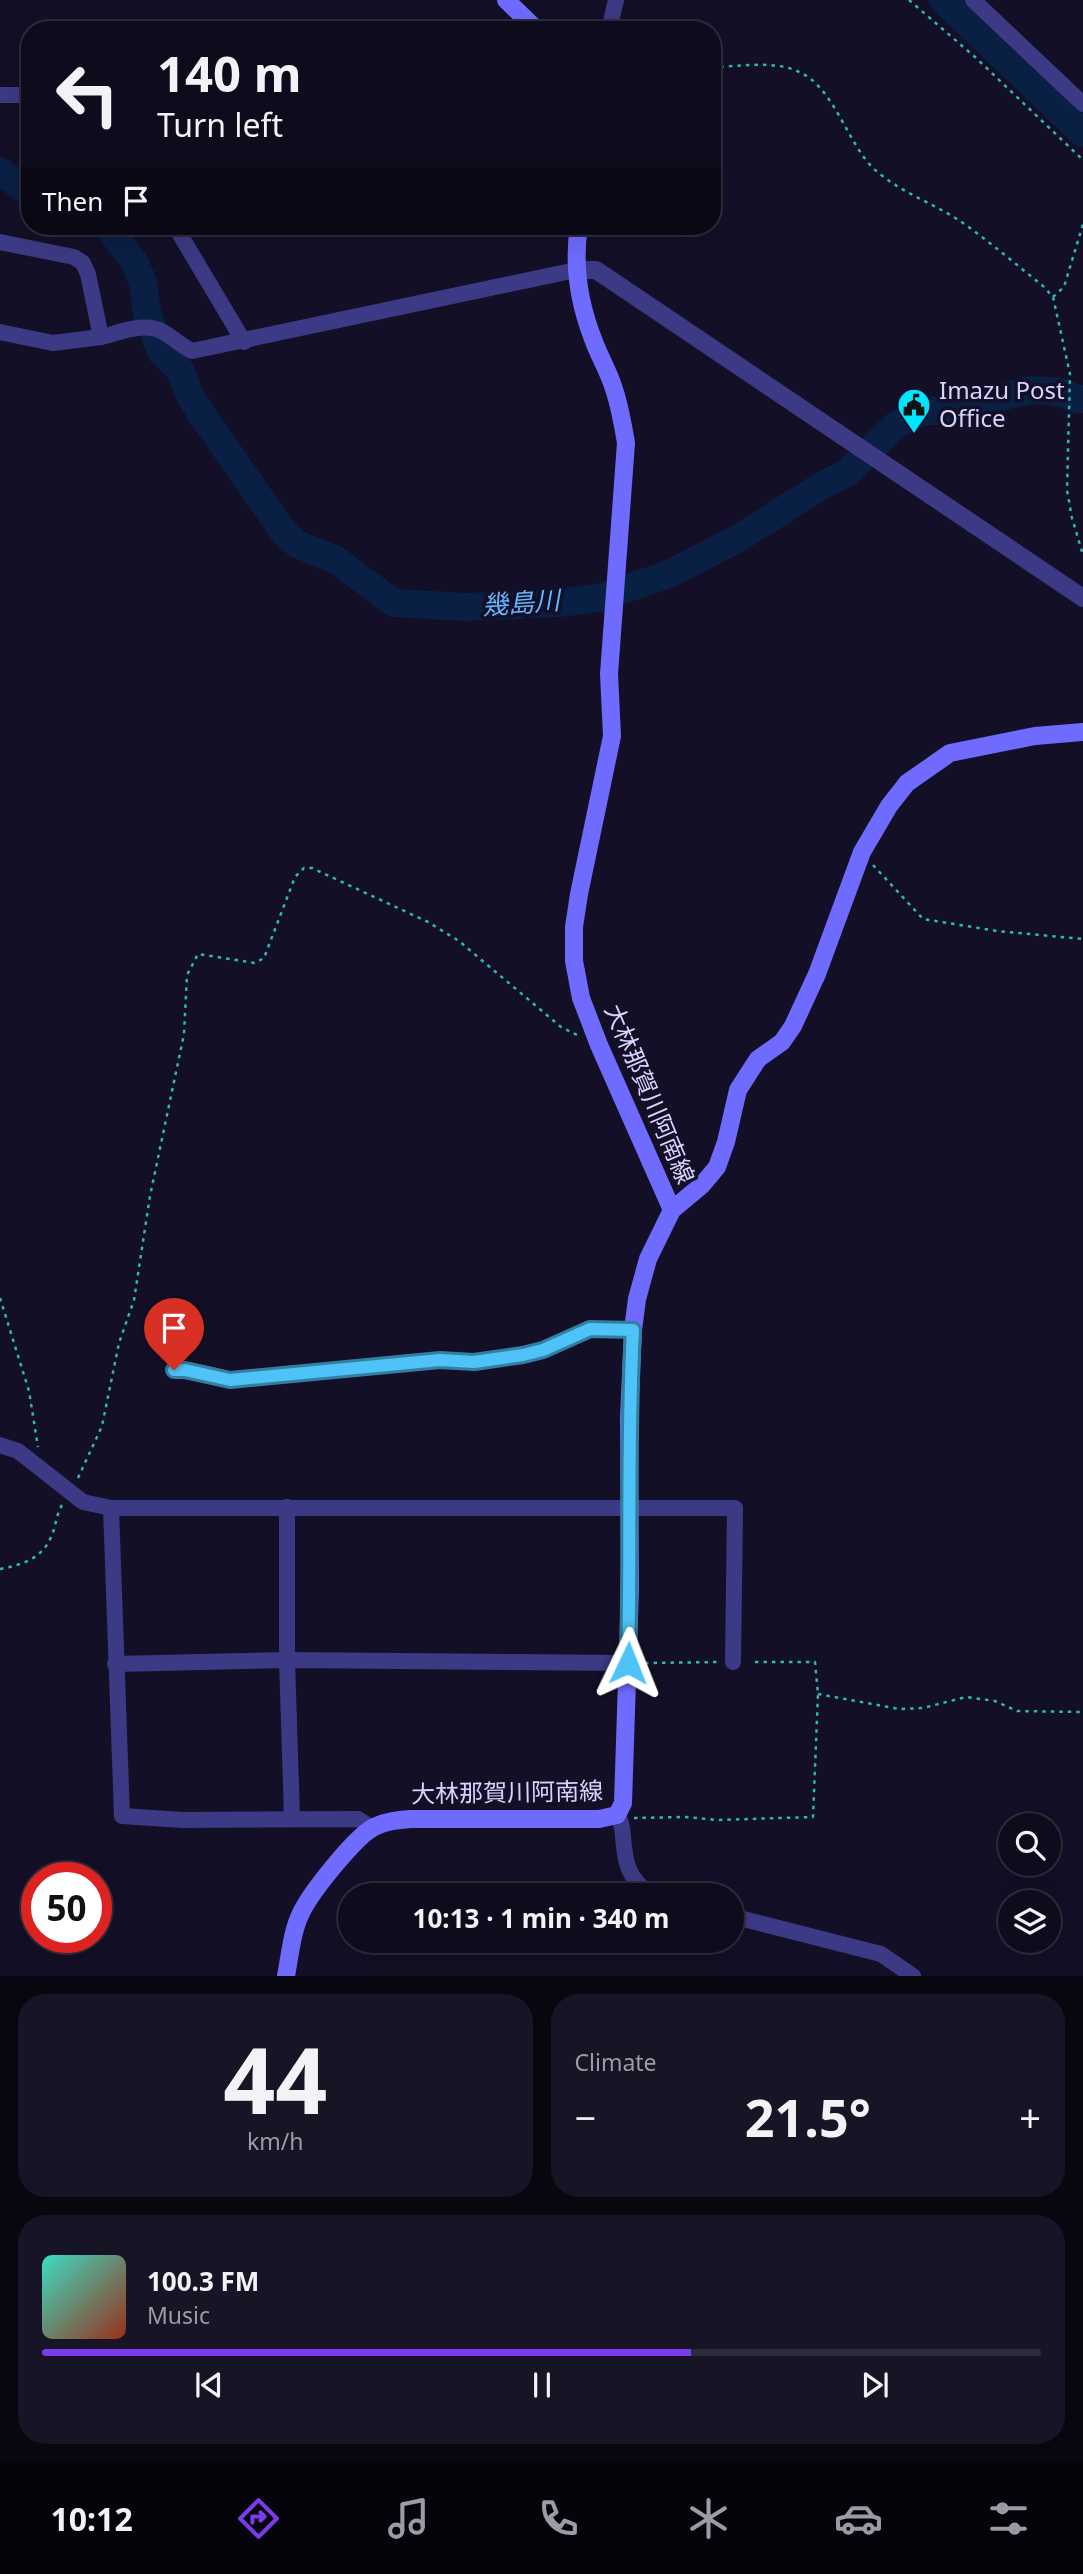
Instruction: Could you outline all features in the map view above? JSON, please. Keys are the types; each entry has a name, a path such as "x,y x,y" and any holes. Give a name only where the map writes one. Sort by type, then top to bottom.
{"main road":[{"path":"506,0 528,21"},
{"name":"大林那賀川阿南線","path":"286,1976 300,1914 355,1842 372,1828 389,1821 411,1819 619,1818 624,1803 630,1588 629,1417 633,1330 637,1299 648,1259 672,1210 599,1045 581,998 574,961 574,927 579,894 612,736 608,674 626,443 614,388 592,337 581,299 576,270 578,235"},
{"path":"672,1210 702,1185 718,1167 738,1090 758,1059 782,1042 802,1010 862,852 888,806 907,783 950,753 1035,736 1083,732"}],"street":[{"path":"611,21 616,0"},
{"path":"973,0 1083,104"},
{"path":"0,95 21,95"},
{"path":"180,235 244,342"},
{"path":"0,242 74,257 83,263 88,274 101,337"},
{"path":"0,332 53,343 101,337 142,327 164,332 180,346 192,351 576,270 596,270 1083,598"},
{"path":"174,1370 230,1380 440,1360 474,1362 543,1350 590,1329 633,1330"},
{"path":"0,1444 18,1451 82,1502 111,1508 735,1508 733,1662"},
{"path":"287,1507 287,1660 292,1818"},
{"path":"111,1508 122,1816 183,1820 358,1819 372,1828"},
{"path":"115,1664 287,1660 628,1663"},
{"path":"619,1818 625,1861 635,1883"},
{"path":"744,1919 880,1954 913,1976"}],"path":[{"path":"909,0 975,57 1083,160"},
{"path":"721,67 783,66 810,78 822,90 872,166 893,184 962,223 1043,286 1053,297 1070,374 1067,490 1083,555"},
{"path":"1053,297 1064,287 1083,225"},
{"path":"862,852 923,919 997,932 1083,939"},
{"path":"0,1569 22,1565 41,1553 52,1537 57,1513 86,1464 102,1426 119,1343 134,1300 150,1196 184,1034 187,975 198,954 255,963 264,958 295,877 304,868 312,868 428,922 459,941 561,1027 599,1045"},
{"path":"0,1298 29,1391 42,1469"},
{"path":"619,1818 686,1817 717,1820 813,1817 818,1694 815,1662 628,1663"},
{"path":"818,1694 899,1709 923,1708 967,1697 995,1701 1017,1711 1083,1712"}],"waterway":[{"path":"943,0 1083,133"},
{"name":"幾島川","path":"0,171 21,187"},
{"name":"幾島川","path":"114,235 135,263 143,283 147,313 161,352 181,371 189,394 200,412 283,531 297,544 336,560 394,603 465,607 559,603 599,598 669,574 739,538 821,486 847,473 895,426 923,411 952,411 1031,390 1061,392 1076,399 1083,399"}],"place":[{"name":"Imazu Post Office","path":"914,435"}],"route":[{"path":"174,1370 230,1380 440,1360 474,1362 543,1350 590,1329 633,1330 629,1417 628,1663"}]}
